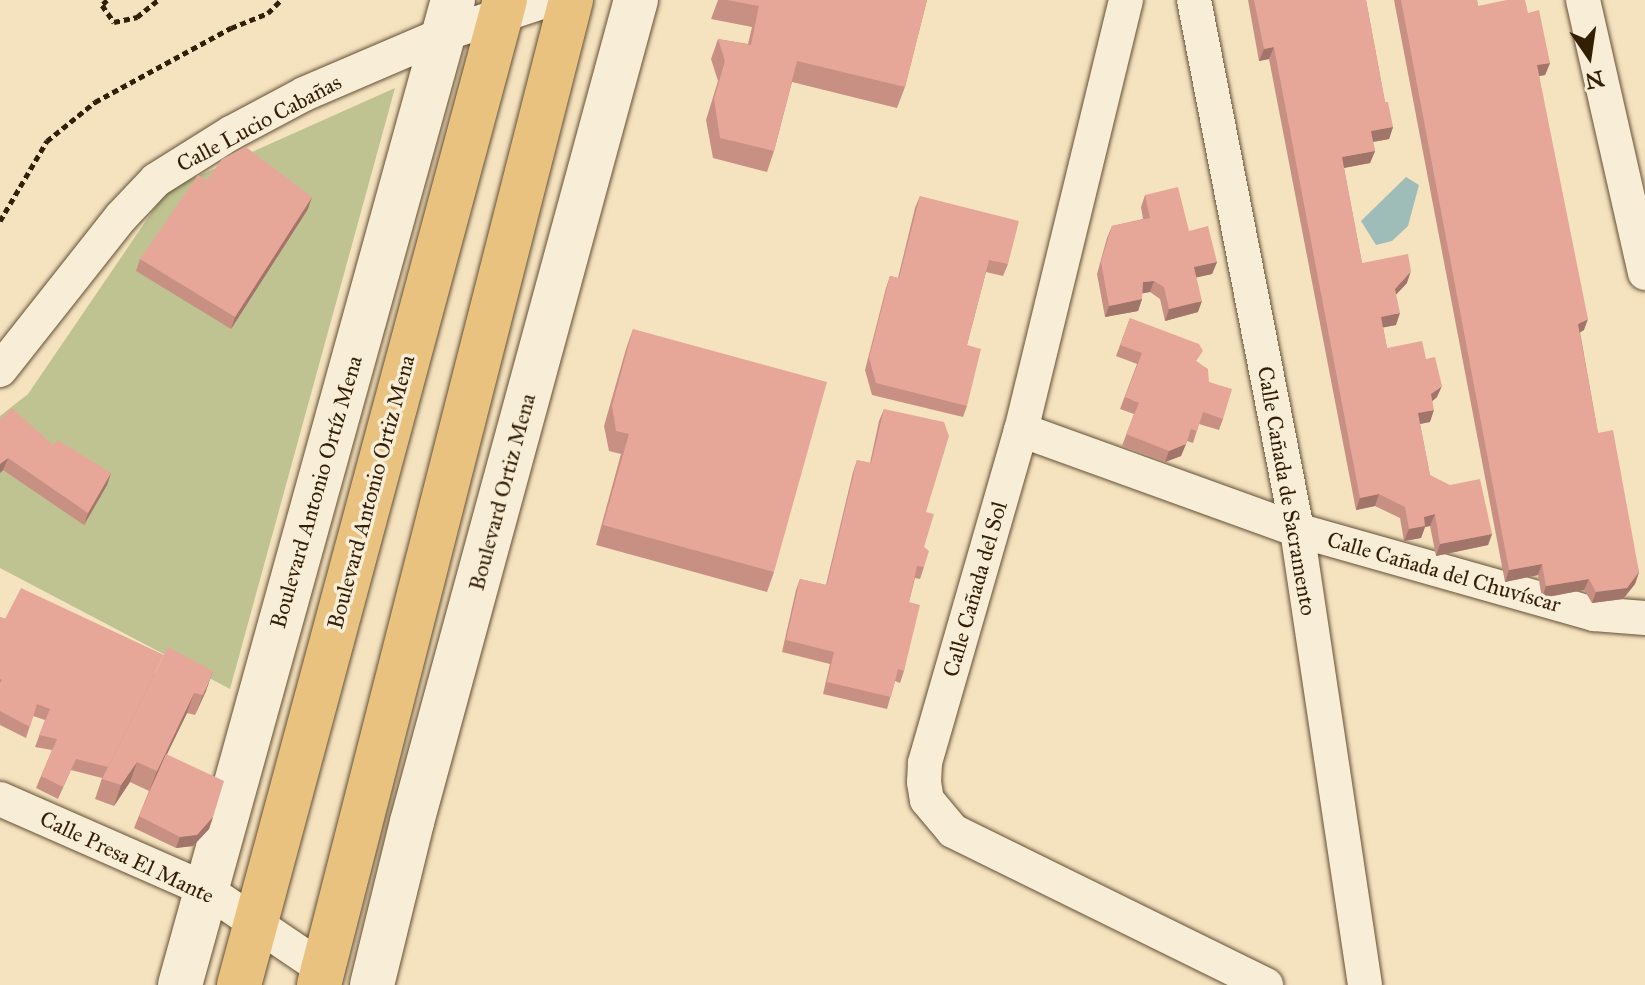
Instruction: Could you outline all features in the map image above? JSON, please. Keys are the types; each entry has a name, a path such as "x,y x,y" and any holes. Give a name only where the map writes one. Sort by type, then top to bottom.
{"main road":[{"path":"321,977 571,0"},
{"name":"Boulevard Antonio Ortiz Mena","path":"239,985 503,7"}],"street":[{"name":"Calle Lucio Cabañas","path":"0,370 121,217 156,180 231,133 448,17 548,0"},
{"name":"Boulevard Ortiz Mena","path":"372,985 412,822 636,0"},
{"name":"Calle Cañada del Sol","path":"1126,0 1021,430 925,763 927,800 953,831 980,847 1266,985"},
{"name":"Calle Cañada de Sacramento","path":"1194,0 1297,530 1365,985"},
{"path":"1583,0 1645,273"},
{"name":"Boulevard Antonio Ortíz Mena","path":"180,985 448,17"},
{"name":"Calle Cañada del Chuvíscar","path":"1021,430 1297,530 1594,614 1645,618"},
{"name":"Calle Presa El Mante","path":"3,809 205,889 254,921 321,977"}],"path":[{"path":"107,0 102,5 114,22 137,17 158,0"},
{"path":"0,221 47,141 95,102 231,28 268,13 281,0"}],"green space":[{"path":"395,88 230,689 0,568 0,416 28,394 167,190"}],"water":[{"path":"1406,177 1419,185 1408,226 1392,241 1376,245 1361,221"}],"building":[{"path":"727,0 927,0 905,87 797,61 774,151 720,138 714,99 725,61 718,39 751,45 759,6"},
{"path":"1254,0 1366,0 1385,102 1388,102 1393,127 1371,131 1375,151 1342,157 1362,263 1408,254 1411,271 1395,289 1400,313 1381,317 1387,348 1422,341 1426,359 1435,357 1442,386 1431,394 1434,410 1418,413 1430,475 1450,485 1480,479 1492,534 1440,544 1435,514 1424,517 1425,526 1409,529 1405,507 1379,494 1360,498 1274,47 1264,49"},
{"path":"1401,0 1477,0 1478,6 1525,0 1528,13 1539,10 1550,63 1537,65 1588,319 1578,324 1598,433 1613,430 1639,572 1627,588 1596,592 1589,579 1546,586 1542,564 1509,570"},
{"path":"246,147 312,197 235,317 140,259 198,175 207,180 222,159"},
{"path":"1178,187 1189,231 1208,226 1217,262 1194,267 1202,301 1169,309 1164,287 1154,281 1143,282 1142,299 1109,306 1101,262 1112,226 1150,218 1145,195"},
{"path":"920,196 1019,221 1008,264 989,260 967,345 981,349 967,406 876,383 869,358 890,276 899,278"},
{"path":"1130,318 1199,344 1203,351 1196,361 1208,369 1209,382 1232,389 1223,419 1203,412 1197,431 1191,429 1186,444 1169,451 1126,434 1139,403 1125,397 1142,353 1120,345"},
{"path":"633,329 827,382 774,572 603,525 629,434 616,431 612,406"},
{"path":"12,408 53,445 58,440 111,473 88,513 8,458 0,464 0,420"},
{"path":"884,409 944,422 949,436 926,512 934,514 924,547 929,551 924,567 917,566 909,602 920,605 904,671 898,669 891,697 827,682 834,652 786,640 800,579 827,585 857,460 871,463"},
{"path":"21,588 164,655 108,767 76,759 63,787 41,776 57,739 39,735 50,709 37,704 30,727 0,711 0,617 5,619"},
{"path":"168,647 213,671 203,695 194,693 157,771 137,762 121,785 102,779"},
{"path":"166,754 224,781 213,817 197,835 180,837 139,816"}]}
